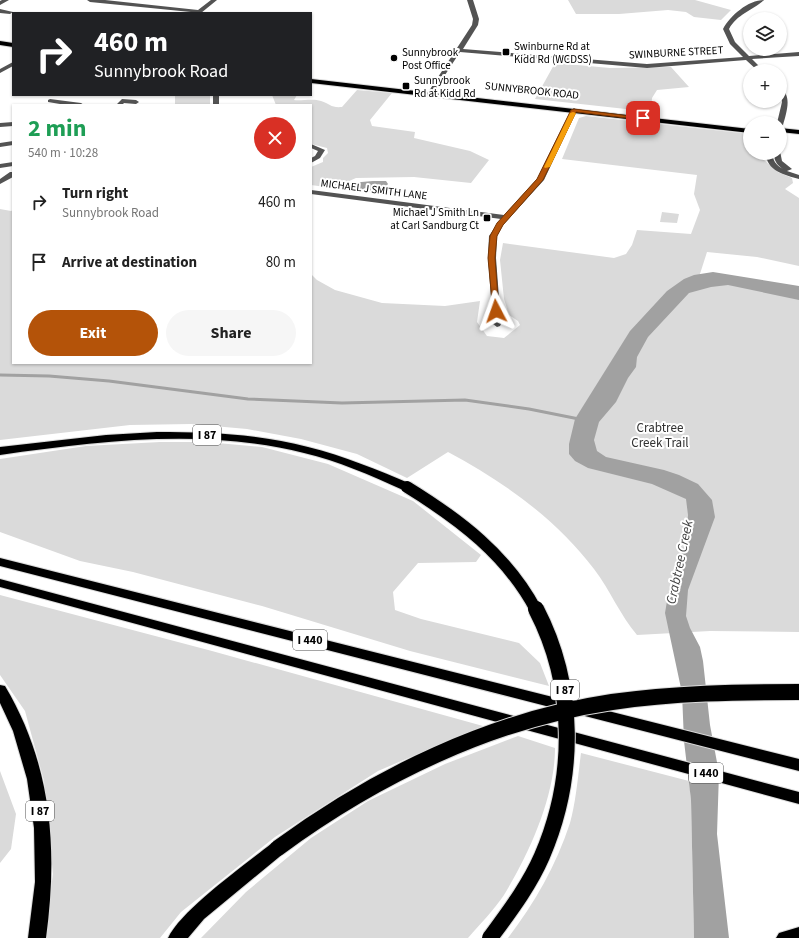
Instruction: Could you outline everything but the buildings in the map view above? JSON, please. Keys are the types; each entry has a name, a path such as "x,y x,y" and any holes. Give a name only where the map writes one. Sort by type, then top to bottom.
{"highway":[{"name":"I 87","path":"0,450 120,436 192,434 237,437 316,452 356,464 407,487 445,510 478,536 503,561 522,586 542,621 555,650 564,686 568,727 567,763 556,814 542,856 517,902 490,938"},
{"name":"I 440","path":"0,562 799,765"},
{"name":"I 440","path":"0,583 799,798"},
{"name":"I 87","path":"0,690 22,735 35,780 41,815 44,875 37,938"},
{"path":"176,938 198,914 295,834 357,794 416,764 502,730 589,706 659,696 713,692 799,692"},
{"path":"785,938 799,936"}],"main road":[{"path":"0,40 12,41"},
{"path":"0,43 12,45"},
{"name":"SUNNYBROOK ROAD","path":"312,77 743,130"},
{"name":"SUNNYBROOK ROAD","path":"312,81 628,112 743,125"},
{"path":"574,110 628,112"},
{"path":"787,131 799,132"},
{"path":"787,135 799,136"}],"street":[{"path":"0,3 6,0"},
{"path":"90,0 199,12 214,0"},
{"path":"432,92 475,25 476,19 470,0"},
{"path":"753,64 732,43 726,29 728,23 734,16 761,0"},
{"path":"99,7 108,1"},
{"path":"0,11 10,12"},
{"name":"SWINBURNE STREET","path":"459,50 622,65 658,65 799,54"},
{"path":"0,71 12,65"},
{"path":"121,104 122,102 136,102"},
{"path":"47,103 64,104"},
{"path":"497,324 491,247 493,236 506,217 540,180 574,110"},
{"path":"0,125 12,124"},
{"path":"0,145 12,143"},
{"path":"312,146 322,150 318,157 312,160"},
{"path":"770,160 775,167 783,172 799,177"},
{"path":"778,160 784,166 799,173"},
{"path":"0,166 12,164"},
{"path":"0,182 12,175"},
{"name":"MICHAEL J SMITH LANE","path":"312,192 506,217"}],"green space":[{"path":"568,0 695,0 731,10 721,20 694,17 686,12 668,10 619,14 576,14"},
{"path":"555,63 610,68 671,67 689,87 657,90 652,98 651,108 644,111 535,99"},
{"path":"357,90 392,93 370,120 372,126 415,132 414,138 470,151 489,160 471,183 414,177 356,178 333,188 312,185 312,167 323,162 323,158 328,153 327,148 312,144 312,104 276,104 272,96 296,96 294,100 318,100 333,106 342,107"},
{"path":"175,96 210,96 210,104 175,104"},
{"name":"Crabtree Creek Trail","path":"586,116 743,133 743,160 764,160 778,172 792,178 793,183 785,189 799,198 799,266 757,257 707,252 699,277 799,288 799,632 710,631 637,635 625,619 594,569 563,533 509,489 448,452 407,478 357,454 301,439 247,429 191,424 130,425 0,440 0,209 12,210 12,364 312,364 312,275 317,280 335,290 382,303 445,306 480,301 477,322 487,336 504,338 520,325 518,321 509,315 504,299 500,260 503,243 614,258 626,254 632,245 637,230 691,234 700,210 694,194 697,175 562,159 579,118"},
{"path":"662,212 679,214 677,223 660,222"},
{"path":"160,442 206,442 262,447 328,464 413,501 481,555 476,562 418,563 393,592 395,610 421,619 519,643 540,663 549,686 410,651 262,606 133,572 80,561 0,532 0,459 86,446"},
{"path":"0,595 212,651 483,726 378,771 275,837 181,912 160,938 44,938 53,874 44,781 25,711 0,675"},
{"path":"518,736 555,748 551,786 539,824 523,862 500,901 468,938 201,938 246,892 311,838 368,801 445,764"},
{"path":"581,753 689,781 691,800 694,938 508,938 544,883 564,839 574,806"},
{"path":"0,771 16,814 11,849 0,863"}],"water":[{"path":"386,181 388,184 384,188 369,192 347,187 350,183"},
{"name":"Crabtree Creek","path":"713,272 799,286 799,300 728,285 711,287 689,293 648,337 637,357 636,367 628,378 616,402 599,422 594,440 597,451 606,457 664,470 679,475 698,484 712,500 715,517 688,590 686,616 690,628 700,647 703,661 710,725 719,773 717,834 729,938 694,938 691,800 684,741 682,693 665,613 668,595 686,541 688,515 686,499 652,484 588,468 575,461 569,454 569,444 575,419 630,331 667,291 684,279 694,275"}],"waterway":[{"path":"0,375 49,376 109,381 248,399 342,403 465,400 529,409 579,419"}],"slow traffic":[{"path":"547,167 573,113"}],"place":[{"name":"Swinburne Rd at Kidd Rd (WCDSS)","path":"506,52"},
{"name":"Sunnybrook Post Office","path":"394,58"},
{"name":"Sunnybrook Rd at Kidd Rd","path":"406,86"},
{"name":"Michael J Smith Ln at Carl Sandburg Ct","path":"487,218"}],"route":[{"path":"496,311 491,247 493,236 500,224 540,180 574,110 643,118"}]}
